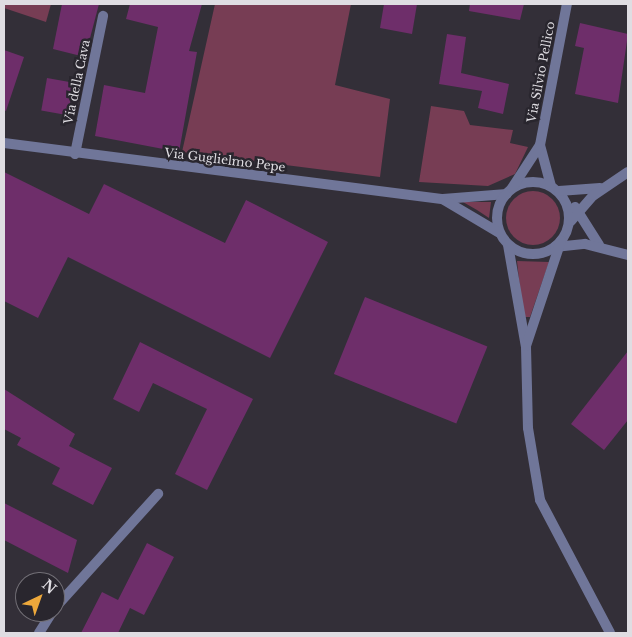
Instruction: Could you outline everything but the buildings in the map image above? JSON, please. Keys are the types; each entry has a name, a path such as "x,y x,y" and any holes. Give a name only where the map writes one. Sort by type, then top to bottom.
{"street":[{"name":"Via Silvio Pellico","path":"509,192 540,145 567,4"},
{"name":"Via della Cava","path":"75,154 103,16"},
{"name":"Via Guglielmo Pepe","path":"4,143 75,154 444,200 509,192"},
{"name":"Via Silvio Pellico","path":"540,145 558,191"},
{"path":"526,347 557,259 559,244 570,223 581,214 586,202 628,172"},
{"path":"598,245 581,214 558,191 533,181 509,192 499,208 498,232 508,246 526,347 528,428 540,500 610,633"},
{"path":"558,191 604,188"},
{"path":"558,191 570,223"},
{"name":"Via Guglielmo Pepe","path":"444,200 498,232"},
{"path":"508,246 531,253 559,244 598,245 628,255"},
{"path":"557,259 573,245"},
{"path":"65,597 158,494"},
{"path":"39,633 46,622"}],"shaded area":[{"path":"4,4 51,4 46,22 4,8"},
{"path":"215,4 351,4 335,85 390,99 380,177 182,152"},
{"path":"431,106 464,111 470,125 513,130 510,143 528,147 515,174 488,186 419,182"},
{"path":"533,191 543,193 552,199 558,208 560,218 558,228 552,237 543,243 533,245 523,243 514,237 508,228 506,218 508,208 514,199 523,193"},
{"path":"463,202 491,202 489,218 477,210"},
{"path":"517,261 549,262 530,317 523,317"}]}
